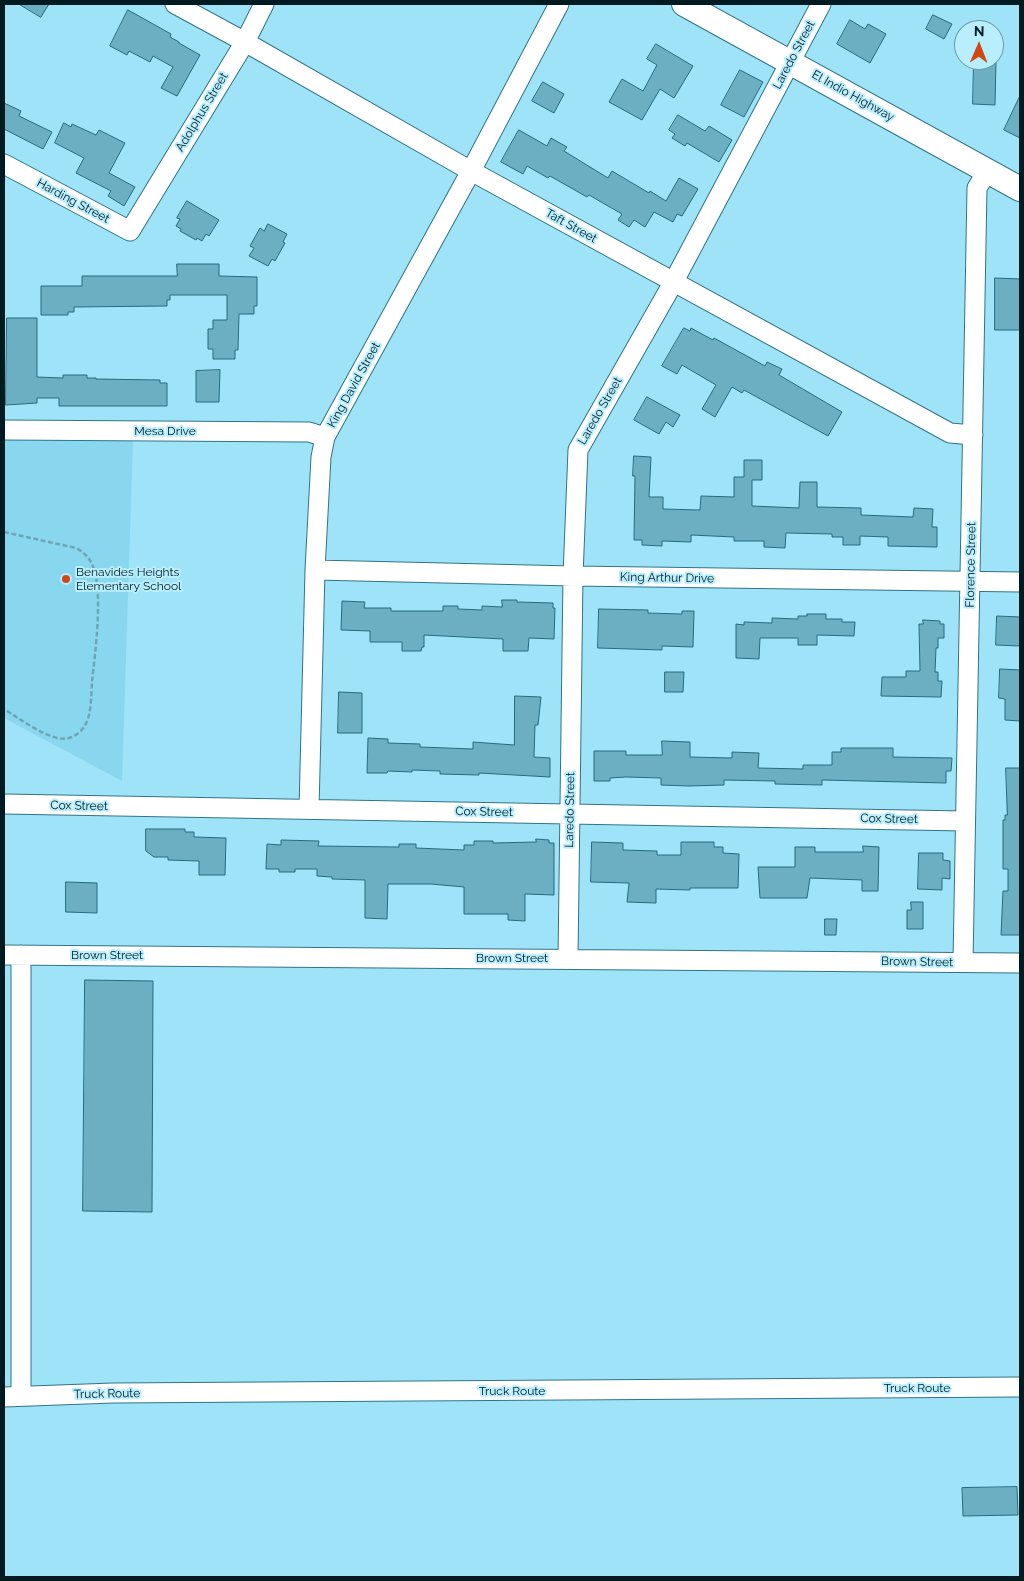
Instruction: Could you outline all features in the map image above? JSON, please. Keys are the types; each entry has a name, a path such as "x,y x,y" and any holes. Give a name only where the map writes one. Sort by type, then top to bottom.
{"main road":[{"name":"El Indio Highway","path":"684,4 1020,189"}],"street":[{"name":"Taft Street","path":"175,4 673,283 950,433 973,435"},
{"name":"Adolphus Street","path":"137,218 245,42 264,4"},
{"name":"King David Street","path":"309,809 315,570 320,475 325,437 472,171 559,4"},
{"name":"Laredo Street","path":"568,958 573,576 578,450 673,283 821,4"},
{"name":"Harding Street","path":"4,164 130,231 137,218"},
{"name":"Florence Street","path":"963,962 977,188 988,170"},
{"name":"Mesa Drive","path":"4,430 309,432 325,437"},
{"name":"King Arthur Drive","path":"315,570 573,576 1020,582"},
{"name":"Cox Street","path":"4,804 965,821"},
{"name":"Brown Street","path":"13,955 1020,963"},
{"path":"13,955 13,1396"},
{"name":"Truck Route","path":"13,1396 123,1393 1020,1387"}],"path":[{"path":"4,532 76,548 85,553 92,564 96,578 97,634 88,717 84,727 77,734 68,738 54,738 4,709"}],"shaded area":[{"name":"Benavides Heights Elementary School","path":"4,439 133,440 122,781 4,718"}],"building":[{"path":"19,4 49,4 41,17"},
{"path":"128,10 171,34 170,37 200,55 177,96 161,88 173,67 153,56 150,62 129,51 127,55 110,46"},
{"path":"933,15 952,24 944,39 926,29"},
{"path":"850,20 865,29 868,24 886,34 870,63 837,44"},
{"path":"656,44 693,66 674,98 660,89 642,120 609,102 622,79 643,91 657,65 647,59"},
{"path":"740,70 763,82 744,117 721,105"},
{"path":"974,70 996,70 995,105 973,104"},
{"path":"543,82 564,94 554,113 532,101"},
{"path":"1020,96 1020,138 1004,130"},
{"path":"4,103 21,111 19,116 52,132 43,149 4,129"},
{"path":"678,115 705,131 709,126 732,140 719,162 687,143 685,146 672,138 675,134 669,130"},
{"path":"64,123 71,127 72,124 96,135 99,130 125,143 109,173 135,187 124,206 108,196 111,191 76,173 84,158 55,143"},
{"path":"519,130 547,146 551,138 567,147 564,151 608,178 612,171 666,201 679,178 698,189 682,216 677,214 673,222 654,212 645,227 634,220 629,227 618,220 622,214 589,195 587,197 550,176 548,178 527,166 523,174 501,162"},
{"path":"187,201 219,220 209,236 206,234 202,241 197,238 196,240 180,231 181,229 176,226 180,219 177,218"},
{"path":"268,224 287,234 283,242 285,243 275,261 272,259 268,266 249,256 254,248 250,246 260,228 264,231"},
{"path":"177,264 219,264 219,276 257,277 257,306 254,306 254,314 239,314 238,350 235,350 235,359 213,359 213,349 208,349 208,329 213,329 213,320 227,320 227,295 170,295 170,300 167,300 167,306 74,307 74,312 68,312 68,315 41,315 41,286 82,286 82,276 177,276"},
{"path":"995,278 1020,279 1020,330 995,330"},
{"path":"7,318 37,318 37,377 63,378 63,375 87,375 87,378 96,379 160,380 160,383 167,383 167,406 59,406 59,398 37,398 37,403 6,405"},
{"path":"684,328 690,331 691,328 713,340 714,338 765,366 767,362 782,369 779,375 842,412 828,436 744,390 742,393 732,387 715,417 702,409 716,385 682,365 677,374 662,366"},
{"path":"220,370 219,402 196,402 196,371"},
{"path":"647,397 680,415 673,427 666,422 659,434 634,420"},
{"path":"634,456 651,457 649,497 663,497 663,509 700,510 701,496 734,497 734,477 744,477 744,460 762,460 762,480 752,480 752,506 799,508 800,482 817,482 817,507 861,508 861,515 913,517 914,508 933,509 932,527 937,527 937,547 888,546 888,537 860,536 860,545 843,545 843,537 832,537 832,534 786,533 785,548 764,547 764,541 734,541 734,537 691,535 691,542 662,541 662,546 642,545 642,540 634,540"},
{"path":"502,600 553,603 553,608 555,608 554,639 529,638 528,651 503,651 503,639 424,635 424,647 422,647 421,651 402,651 402,642 370,642 370,631 341,630 342,601 365,602 364,608 391,608 391,611 443,611 443,606 458,606 458,609 482,610 482,606 502,607"},
{"path":"599,609 648,610 648,613 682,614 682,611 694,611 693,647 662,646 662,650 598,648"},
{"path":"807,614 826,614 826,619 842,619 842,622 855,622 854,636 817,635 817,645 798,645 798,638 760,638 759,659 736,658 736,624 744,625 744,622 772,623 772,618 798,619 798,616 807,616"},
{"path":"997,616 1020,617 1020,646 996,645"},
{"path":"923,620 940,621 940,624 944,624 944,638 938,638 938,648 936,648 935,672 938,672 938,681 942,681 941,697 881,696 882,677 906,677 906,671 920,671 919,624 923,624"},
{"path":"1000,669 1020,670 1020,721 1005,720 1005,699 999,698"},
{"path":"665,672 684,672 683,692 665,692"},
{"path":"339,692 362,693 362,733 338,733"},
{"path":"515,696 541,697 538,725 535,725 534,757 550,758 550,777 479,773 479,775 440,774 440,771 412,770 412,772 388,771 387,773 367,773 368,738 388,739 388,743 420,744 420,747 473,749 473,742 514,745"},
{"path":"662,741 690,742 690,757 732,758 732,752 759,753 758,768 803,769 803,765 832,765 832,752 841,752 841,748 893,748 893,757 952,758 951,771 946,771 946,783 822,780 822,785 775,784 775,781 724,780 724,785 689,786 661,785 661,778 626,777 610,778 610,781 594,781 594,751 626,751 626,755 662,755"},
{"path":"1006,768 1020,768 1020,935 1001,935 1003,891 1008,891 1008,869 1003,869 1003,820 1005,820 1005,815 1007,815"},
{"path":"146,829 185,829 185,832 194,832 194,837 226,838 225,875 199,875 199,861 168,860 168,857 154,857 146,851"},
{"path":"536,839 549,840 549,843 554,843 554,895 525,894 525,921 508,920 508,914 464,914 464,887 431,884 388,884 387,919 365,918 365,880 332,879 332,877 317,876 317,869 295,869 295,872 279,872 279,869 266,869 267,844 281,845 281,840 319,841 318,846 399,847 399,844 416,844 416,848 464,850 464,845 474,845 474,841 493,841 493,843 536,842"},
{"path":"592,842 623,843 623,850 657,851 657,855 681,855 681,842 714,842 714,847 723,847 723,853 739,854 738,888 656,889 656,903 627,902 629,883 591,882"},
{"path":"863,846 879,847 878,891 862,891 862,880 810,878 807,898 760,898 758,867 795,867 795,847 815,847 815,852 863,852"},
{"path":"919,853 943,853 943,860 950,861 950,879 942,878 942,890 918,889"},
{"path":"66,882 97,883 97,913 66,912"},
{"path":"911,902 923,902 923,929 907,929 907,910 911,910"},
{"path":"825,919 837,919 836,935 825,935"},
{"path":"85,980 153,981 152,1212 83,1211"},
{"path":"1017,1487 1018,1515 963,1516 962,1488"}],"place":[{"name":"Benavides Heights Elementary School","path":"66,579"}]}
